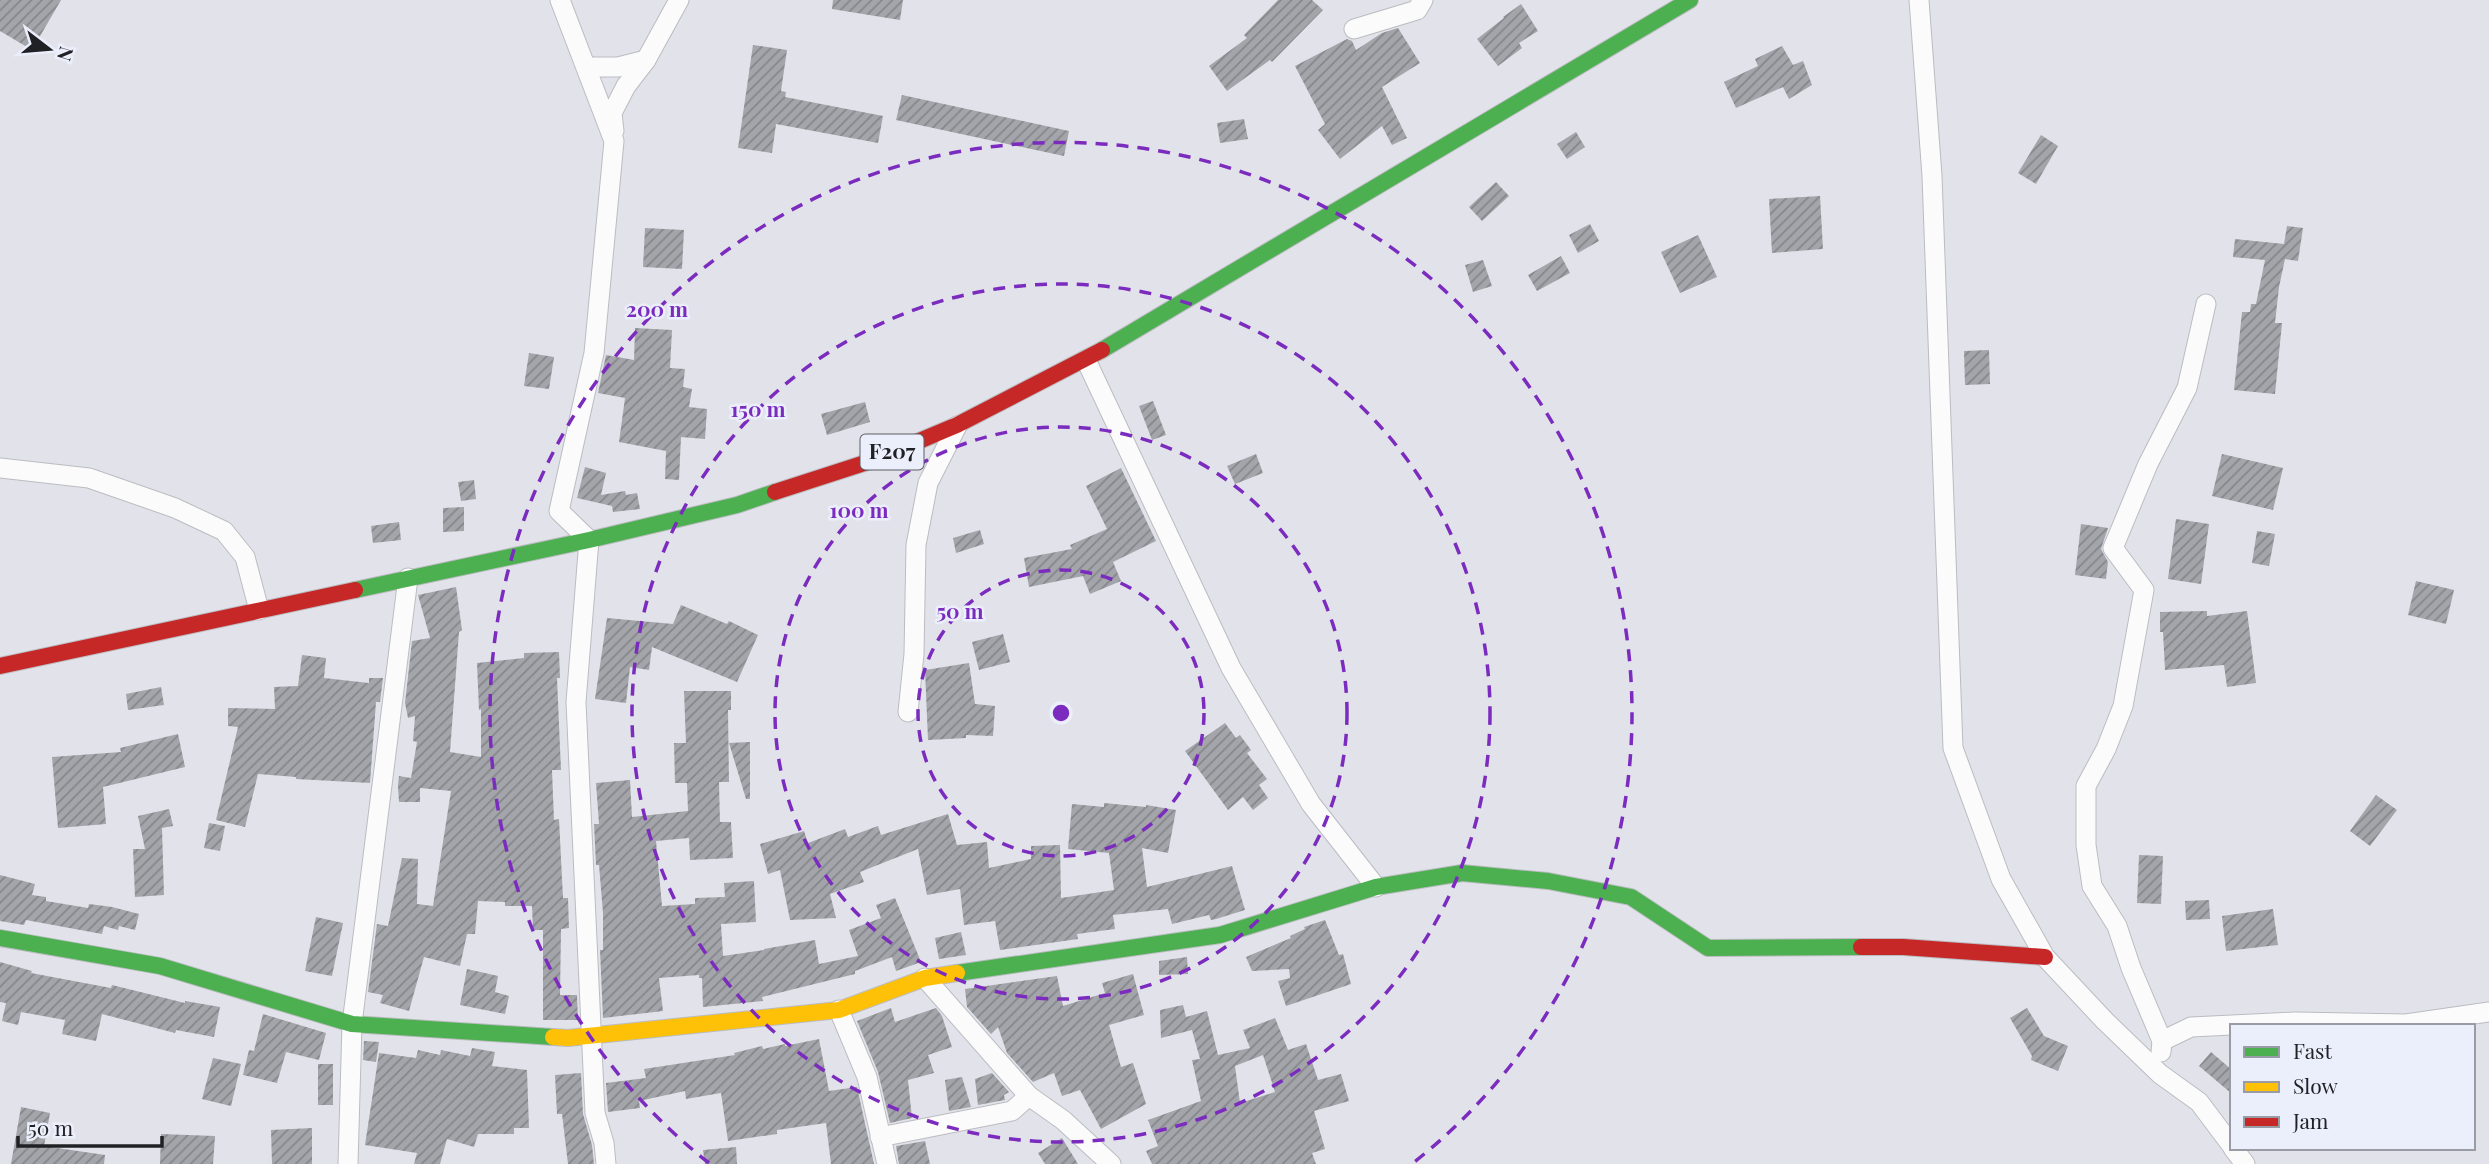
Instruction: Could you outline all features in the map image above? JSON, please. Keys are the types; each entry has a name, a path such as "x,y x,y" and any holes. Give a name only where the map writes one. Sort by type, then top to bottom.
{"street":[{"path":"559,0 614,141"},
{"path":"606,1164 604,1143 595,1114 576,702 589,540 559,511 594,353 614,141 612,113 626,86 646,60 679,0"},
{"path":"1353,29 1417,10 1423,0"},
{"name":"F207","path":"0,666 589,540 737,505 874,460 957,425 1086,360 1661,7 1690,0"},
{"path":"1919,0 1932,176 1952,748 2001,879 2045,957 2160,1074 2199,1102 2230,1144"},
{"path":"586,67 618,66 646,60"},
{"path":"2160,1074 2162,1041 2131,968 2117,926 2092,886 2086,845 2086,786 2106,749 2123,706 2144,590 2113,548 2148,464 2187,388 2206,304"},
{"path":"1086,360 1231,668 1311,804 1376,887"},
{"path":"908,712 914,654 916,545 928,483 957,425"},
{"path":"0,468 89,478 175,508 224,531 245,556 260,610"},
{"path":"348,1164 352,1024 408,578"},
{"path":"0,938 160,966 352,1024 541,1037 590,1036 839,1010 925,978 1220,935 1376,887 1462,873 1548,881 1631,897 1709,948 1903,947 2045,957"},
{"path":"925,978 1029,1096 1063,1120 1111,1164"},
{"path":"839,1010 867,1077 887,1164"},
{"path":"2253,1024 2406,1024 2489,1012"},
{"path":"2162,1041 2191,1027 2230,1025"},
{"path":"880,1138 1012,1111 1029,1096"},
{"path":"2234,1150 2245,1164"}],"building":[{"path":"0,0 61,0 32,50 0,31"},
{"path":"833,0 903,0 900,20 832,9"},
{"path":"1278,0 1312,0 1323,10 1272,62 1270,60 1227,91 1209,66 1247,38 1244,35"},
{"path":"1521,4 1538,31 1519,43 1522,48 1498,66 1477,39"},
{"path":"1398,28 1420,63 1382,87 1407,138 1392,145 1382,126 1340,159 1318,130 1325,124 1295,66 1347,39 1352,41 1356,50 1382,33"},
{"path":"753,45 787,50 781,91 786,92 785,97 883,116 878,143 776,124 772,153 738,148"},
{"path":"1782,46 1793,65 1803,61 1812,85 1789,99 1783,87 1736,108 1724,82 1758,66 1755,59"},
{"path":"902,95 1069,131 1064,156 896,120"},
{"path":"1244,119 1248,139 1220,143 1217,123"},
{"path":"1576,132 1585,147 1567,159 1557,144"},
{"path":"2041,135 2058,146 2036,184 2018,173"},
{"path":"1496,182 1509,196 1482,221 1469,207"},
{"path":"1820,196 1823,249 1772,253 1769,199"},
{"path":"1590,224 1599,241 1578,253 1569,235"},
{"path":"2287,226 2303,228 2298,261 2285,259 2279,287 2275,323 2282,323 2275,394 2234,390 2242,312 2250,312 2251,304 2256,304 2265,260 2233,257 2235,239 2284,244"},
{"path":"645,228 684,230 682,269 643,267"},
{"path":"1698,235 1717,277 1680,293 1661,252"},
{"path":"1561,256 1570,273 1537,291 1528,275"},
{"path":"1483,260 1492,286 1473,292 1465,265"},
{"path":"635,328 672,330 670,368 685,369 683,387 692,389 689,407 707,409 705,439 681,437 679,480 665,479 666,451 619,442 625,398 598,393 606,355 634,360"},
{"path":"1989,350 1990,384 1965,385 1964,351"},
{"path":"529,353 554,357 549,389 524,386"},
{"path":"1153,401 1166,435 1152,440 1139,406"},
{"path":"865,402 870,422 827,435 821,414"},
{"path":"1256,454 1263,473 1235,484 1227,466"},
{"path":"2222,454 2283,468 2273,510 2212,496"},
{"path":"585,467 606,473 601,495 625,491 626,495 637,493 640,509 613,512 612,506 577,498"},
{"path":"1121,468 1156,541 1113,562 1121,581 1090,594 1083,576 1029,587 1024,558 1072,549 1070,545 1107,529 1086,486"},
{"path":"474,480 476,499 461,501 458,482"},
{"path":"464,507 464,531 443,532 443,508"},
{"path":"2176,519 2209,524 2201,584 2168,579"},
{"path":"399,522 401,540 373,543 371,526"},
{"path":"2081,524 2108,528 2101,549 2108,562 2106,579 2075,575"},
{"path":"980,530 984,544 956,553 953,538"},
{"path":"2257,531 2275,534 2269,566 2252,563"},
{"path":"2416,581 2454,590 2446,624 2408,615"},
{"path":"456,587 462,630 459,632 450,752 481,757 477,663 524,658 524,653 559,652 560,678 557,678 561,770 552,770 554,820 559,819 563,898 568,898 569,928 561,929 560,995 577,995 578,1020 543,1020 543,930 533,930 532,906 505,906 505,902 478,901 475,934 467,934 460,966 424,957 409,1011 380,1003 383,995 368,992 377,924 388,926 402,858 418,859 417,904 433,906 451,791 420,788 420,802 399,802 398,786 399,776 411,778 417,742 413,741 415,716 408,718 405,703 412,641 430,638 418,595"},
{"path":"681,605 727,624 729,621 758,635 737,682 652,647 649,670 630,667 626,703 595,699 607,618 673,624"},
{"path":"2207,611 2207,616 2247,611 2256,683 2227,687 2224,665 2165,670 2160,612"},
{"path":"1003,634 1010,662 979,670 972,642"},
{"path":"302,655 326,658 324,678 369,683 369,678 383,678 380,702 376,702 370,783 258,774 245,827 216,820 238,727 228,726 228,708 275,709 274,687 298,686"},
{"path":"969,663 975,704 995,706 993,736 966,735 966,738 928,740 925,670"},
{"path":"161,687 164,705 128,710 126,694"},
{"path":"684,691 731,691 731,710 728,710 729,782 719,782 720,822 731,822 733,858 690,860 689,838 656,841 662,906 695,904 695,898 725,897 724,883 754,881 756,922 721,924 723,956 815,940 819,964 858,956 849,930 881,918 876,905 895,898 921,962 896,971 892,957 855,971 855,974 762,997 763,1001 703,1007 702,978 699,978 699,975 659,978 663,1011 603,1018 600,950 603,950 603,913 599,865 596,865 594,824 599,824 596,783 630,780 632,817 688,811 687,783 675,783 674,743 686,743"},
{"path":"1225,723 1236,738 1240,735 1251,750 1247,753 1267,779 1259,785 1268,798 1253,810 1243,797 1228,810 1185,751"},
{"path":"178,734 185,767 103,787 106,824 58,828 52,757 121,752 120,748"},
{"path":"750,742 750,799 746,799 729,743"},
{"path":"2376,795 2397,810 2370,846 2350,831"},
{"path":"1104,803 1176,810 1168,853 1142,848 1147,887 1232,866 1245,910 1211,920 1209,915 1172,924 1168,909 1113,915 1115,929 1077,934 1078,939 1000,950 995,921 964,925 960,889 927,895 918,849 860,872 864,882 830,894 836,918 790,920 780,870 768,874 760,844 804,831 808,843 845,829 848,837 878,826 881,835 948,814 957,845 987,842 989,868 1031,859 1031,846 1060,845 1061,898 1114,890 1109,853 1068,849 1072,804 1104,807"},
{"path":"169,809 173,826 162,828 164,895 135,897 133,849 145,849 138,816"},
{"path":"209,823 225,826 220,851 204,848"},
{"path":"2139,855 2163,856 2161,904 2137,903"},
{"path":"0,875 35,884 32,895 46,897 46,901 88,908 89,904 112,907 139,914 135,930 119,926 118,930 104,926 102,934 26,920 24,925 0,921"},
{"path":"2209,900 2210,919 2186,920 2185,901"},
{"path":"2273,909 2278,945 2226,951 2222,916"},
{"path":"316,917 343,923 332,976 305,971"},
{"path":"1325,920 1339,955 1343,954 1351,984 1286,1006 1278,981 1290,978 1289,969 1252,971 1246,957 1291,938 1290,936 1305,929 1304,927"},
{"path":"961,932 966,955 939,959 935,938"},
{"path":"1187,957 1188,974 1159,975 1159,961"},
{"path":"0,962 32,971 31,973 111,988 112,985 185,1003 220,1007 214,1037 176,1030 175,1033 102,1014 96,1041 62,1034 65,1020 21,1012 18,1025 2,1021 6,1003 0,1002"},
{"path":"467,969 498,976 495,992 509,996 505,1014 460,1005"},
{"path":"1133,974 1144,1015 1109,1025 1121,1067 1133,1063 1146,1104 1101,1129 1080,1090 1062,1096 1054,1073 1033,1082 1007,1053 998,1027 991,1034 967,1007 965,989 1057,976 1063,1006 1105,993 1102,983"},
{"path":"1183,1005 1186,1017 1207,1011 1218,1055 1250,1048 1243,1030 1275,1018 1288,1050 1306,1044 1318,1080 1341,1074 1349,1101 1314,1111 1325,1149 1312,1153 1316,1164 1152,1164 1146,1151 1158,1146 1148,1120 1201,1101 1192,1060 1200,1059 1192,1030 1161,1038 1160,1010","holes":["1263,1055 1275,1092 1240,1103 1235,1066"]},
{"path":"891,1008 895,1022 936,1008 942,1016 952,1047 928,1055 934,1073 908,1080 912,1118 890,1123 878,1072 857,1021"},
{"path":"2027,1008 2044,1036 2068,1046 2058,1071 2031,1060 2032,1056 2010,1018"},
{"path":"263,1014 326,1033 319,1060 286,1052 277,1083 243,1075 249,1050 254,1051"},
{"path":"819,1039 829,1091 857,1087 874,1164 831,1164 826,1123 728,1141 721,1093 686,1099 685,1091 639,1101 640,1108 608,1112 606,1083 646,1078 644,1069 735,1055 734,1053 762,1046 763,1049"},
{"path":"364,1041 379,1042 376,1062 363,1060"},
{"path":"472,1048 495,1052 492,1066 527,1070 529,1128 514,1128 514,1134 478,1134 474,1147 447,1139 440,1164 414,1164 417,1153 365,1145 379,1053 416,1058 418,1050 440,1055 441,1050 470,1056"},
{"path":"2211,1052 2230,1068 2230,1092 2199,1066"},
{"path":"213,1058 241,1064 231,1106 202,1099"},
{"path":"318,1064 333,1064 333,1105 318,1105"},
{"path":"581,1073 583,1114 592,1145 594,1164 568,1164 562,1114 557,1114 555,1075"},
{"path":"992,1073 1009,1092 1004,1095 1005,1100 978,1105 975,1079"},
{"path":"962,1077 971,1107 949,1111 945,1080"},
{"path":"21,1107 50,1113 44,1146 105,1155 104,1164 11,1164"},
{"path":"312,1128 312,1164 272,1164 271,1130"},
{"path":"161,1134 215,1136 213,1164 160,1164"},
{"path":"1062,1138 1078,1164 1045,1164 1038,1153"},
{"path":"925,1141 930,1164 899,1164 896,1146"},
{"path":"736,1147 737,1164 705,1164 703,1150"}],"traffic: fast":[{"path":"1102,350 1690,0"},
{"path":"355,590 589,540 737,505 775,492"},
{"path":"957,973 1220,935 1376,887 1462,873 1548,881 1631,897 1708,948 1861,947"},
{"path":"0,938 160,966 352,1024 553,1037"}],"traffic: slow":[{"path":"553,1037 568,1038 839,1010 925,978 957,973"}],"traffic: jam":[{"path":"775,492 874,460 957,425 1102,350"},
{"path":"0,666 355,590"},
{"path":"1861,947 1903,947 2045,957"}]}
